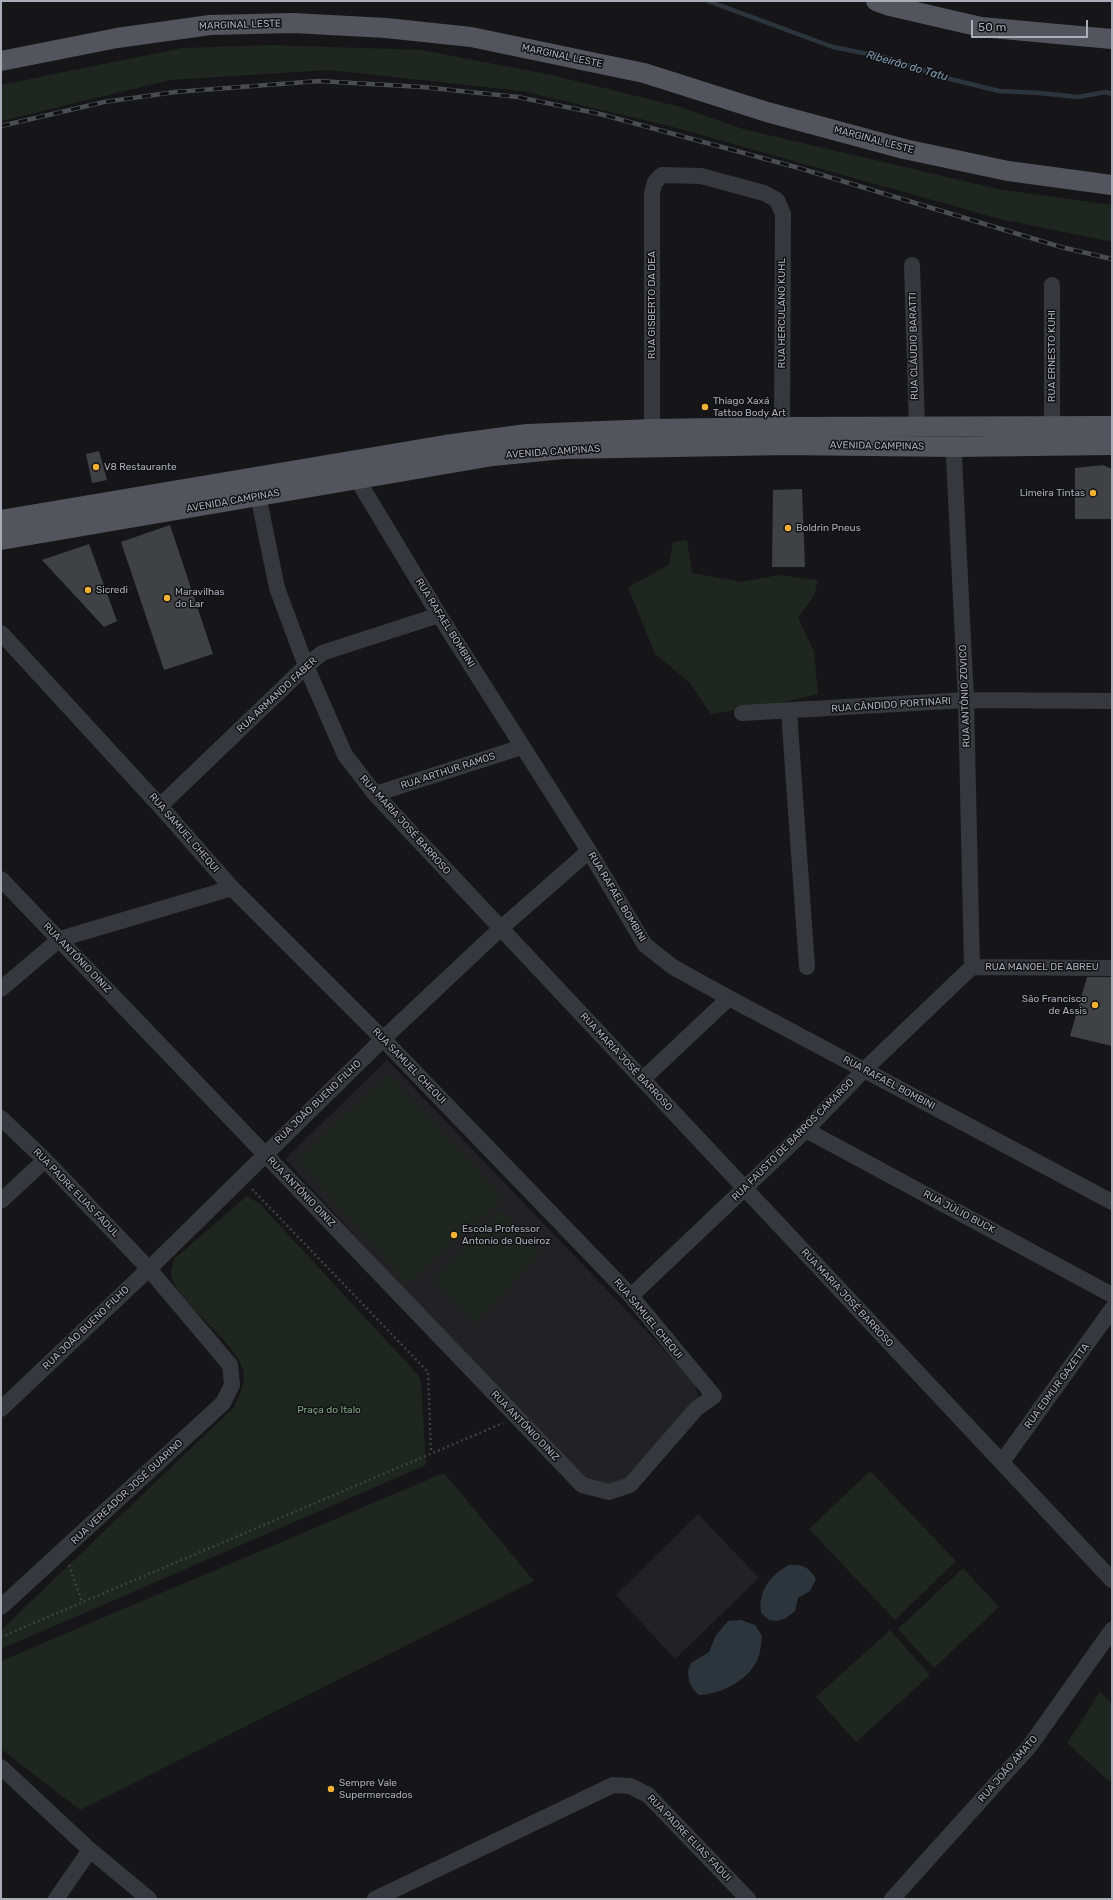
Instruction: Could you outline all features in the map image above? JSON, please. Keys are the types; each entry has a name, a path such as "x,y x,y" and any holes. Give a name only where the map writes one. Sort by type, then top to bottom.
{"main road":[{"path":"876,1 890,6 981,27 1112,39"},
{"name":"MARGINAL LESTE","path":"1,61 117,38 210,24 293,23 386,28 464,36 644,73 767,112 904,149 1008,171 1112,185"},
{"name":"AVENIDA CAMPINAS","path":"1,520 255,476 500,437 564,432 782,426 1112,426"},
{"name":"AVENIDA CAMPINAS","path":"1,540 493,456 562,449 786,445 954,447 1112,446"}],"street":[{"name":"RUA HERCULANO KUHL","path":"655,182 662,175 701,176 764,192 777,200 783,214 782,426"},
{"name":"RUA GISBERTO DA DEA","path":"652,429 652,193 655,182"},
{"name":"RUA CLÁUDIO BARATTI","path":"912,265 916,427"},
{"name":"RUA ERNESTO KUHI","path":"1052,285 1052,426"},
{"name":"RUA ANTÔNIO ZOVICO","path":"953,426 966,700 972,967"},
{"name":"RUA MARIA JOSÉ BARROSO","path":"255,476 277,588 306,666 345,755 375,794 1112,1580"},
{"name":"RUA RAFAEL BOMBINI","path":"357,479 439,616 589,851 645,945 674,967 729,998 1112,1202"},
{"name":"RUA ARMANDO FABER","path":"160,806 306,666 322,653 439,616"},
{"name":"RUA SAMUEL CHEQUI","path":"1,633 160,806 232,888 383,1039 631,1296 714,1396 696,1409 630,1485 609,1492"},
{"name":"RUA CÂNDIDO PORTINARI","path":"742,713 789,712 966,700 1112,701"},
{"path":"789,712 807,967"},
{"name":"RUA ARTHUR RAMOS","path":"375,794 522,747"},
{"name":"RUA JOÃO BUENO FILHO","path":"1,1409 149,1269 264,1154 383,1039 500,928 589,851"},
{"name":"RUA ANTÔNIO DINIZ","path":"1,879 582,1485 609,1492"},
{"path":"1,989 60,939 232,888"},
{"name":"RUA MANOEL DE ABREU","path":"972,967 1112,968"},
{"name":"RUA FAUSTO DE BARROS CAMARGO","path":"631,1296 806,1130 864,1070 972,967"},
{"path":"643,1079 729,998"},
{"name":"RUA PADRE ELIAS FADUL","path":"1,1118 45,1160 149,1269"},
{"name":"RUA JÚLIO BUCK","path":"806,1130 1112,1295"},
{"path":"1,1201 45,1160"},
{"name":"RUA VEREADOR JOSÉ GUARINO","path":"1,1607 223,1403 232,1385 230,1365 149,1269"},
{"name":"RUA EDMUR GAZETTA","path":"1002,1462 1112,1309"},
{"name":"RUA JOÃO AMATO","path":"892,1899 1029,1747 1112,1630"},
{"path":"1,1767 90,1850 149,1899"},
{"name":"RUA PADRE ELIAS FADUI","path":"375,1899 613,1785 630,1786 648,1795 748,1899"},
{"path":"56,1899 90,1850"}],"path":[{"path":"241,1177 428,1372 431,1454"},
{"path":"1,1637 517,1417"},
{"path":"64,1550 82,1602"}],"shaded area":[{"name":"Escola Professor Antonio de Queiroz","path":"387,1060 694,1381 698,1395 696,1404 625,1487 582,1485 285,1159"},
{"path":"698,1514 759,1578 675,1659 616,1595"},
{"path":"789,1565 805,1567 816,1579 810,1591 798,1598 795,1611 786,1618 777,1621 769,1620 761,1613 761,1598 767,1584 771,1579"},
{"path":"741,1620 755,1625 762,1636 760,1653 754,1666 742,1679 725,1689 699,1695 693,1689 689,1681 688,1671 691,1663 709,1652 716,1635 728,1621"}],"green space":[{"path":"271,45 422,50 551,75 677,106 743,129 998,189 1112,205 1112,242 996,218 666,125 521,91 329,70 170,80 1,121 1,85 182,48"},
{"path":"687,540 692,573 741,582 779,575 818,580 814,596 798,618 814,651 818,694 781,703 711,714 690,683 655,654 628,587 669,565 673,542"},
{"path":"389,1074 504,1198 407,1284 297,1160"},
{"name":"Praça do Italo","path":"247,1196 260,1204 418,1375 421,1382 426,1465 1,1649 1,1630 233,1408 238,1399 244,1380 243,1370 239,1359 230,1347 182,1295 174,1284 171,1272 174,1259"},
{"path":"501,1209 540,1254 475,1323 432,1279"},
{"path":"870,1471 956,1561 895,1620 809,1529"},
{"path":"444,1473 534,1581 80,1810 1,1749 1,1661"},
{"path":"963,1568 999,1607 934,1668 898,1629"},
{"path":"890,1630 930,1675 856,1742 816,1697"},
{"path":"1100,1692 1112,1703 1112,1778 1109,1781 1067,1743"}],"building":[{"name":"V8 Restaurante","path":"99,451 107,480 92,483 86,454"},
{"name":"Limeira Tintas","path":"1103,465 1112,469 1112,519 1075,519 1075,468"},
{"name":"Boldrin Pneus","path":"802,489 805,567 772,567 773,490"},
{"name":"Maravilhas do Lar","path":"170,525 213,654 164,670 121,542"},
{"name":"Sicredi","path":"89,544 117,621 104,627 42,560"},
{"name":"São Francisco de Assis","path":"1087,977 1112,977 1112,1046 1070,1036"}],"waterway":[{"name":"Ribeirão do Tatu","path":"708,1 833,47 883,57 950,79 999,91 1078,97 1106,92 1112,94"}],"railway":[{"path":"1,126 104,102 175,92 319,81 422,87 518,97 600,114 799,168 1061,247 1112,259"}],"place":[{"name":"Thiago Xaxá Tattoo Body Art","path":"705,407"},
{"name":"V8 Restaurante","path":"96,467"},
{"name":"Limeira Tintas","path":"1093,493"},
{"name":"Boldrin Pneus","path":"788,528"},
{"name":"Sicredi","path":"88,590"},
{"name":"Maravilhas do Lar","path":"167,598"},
{"name":"São Francisco de Assis","path":"1095,1005"},
{"name":"Escola Professor Antonio de Queiroz","path":"454,1235"},
{"name":"Sempre Vale Supermercados","path":"331,1789"}]}
